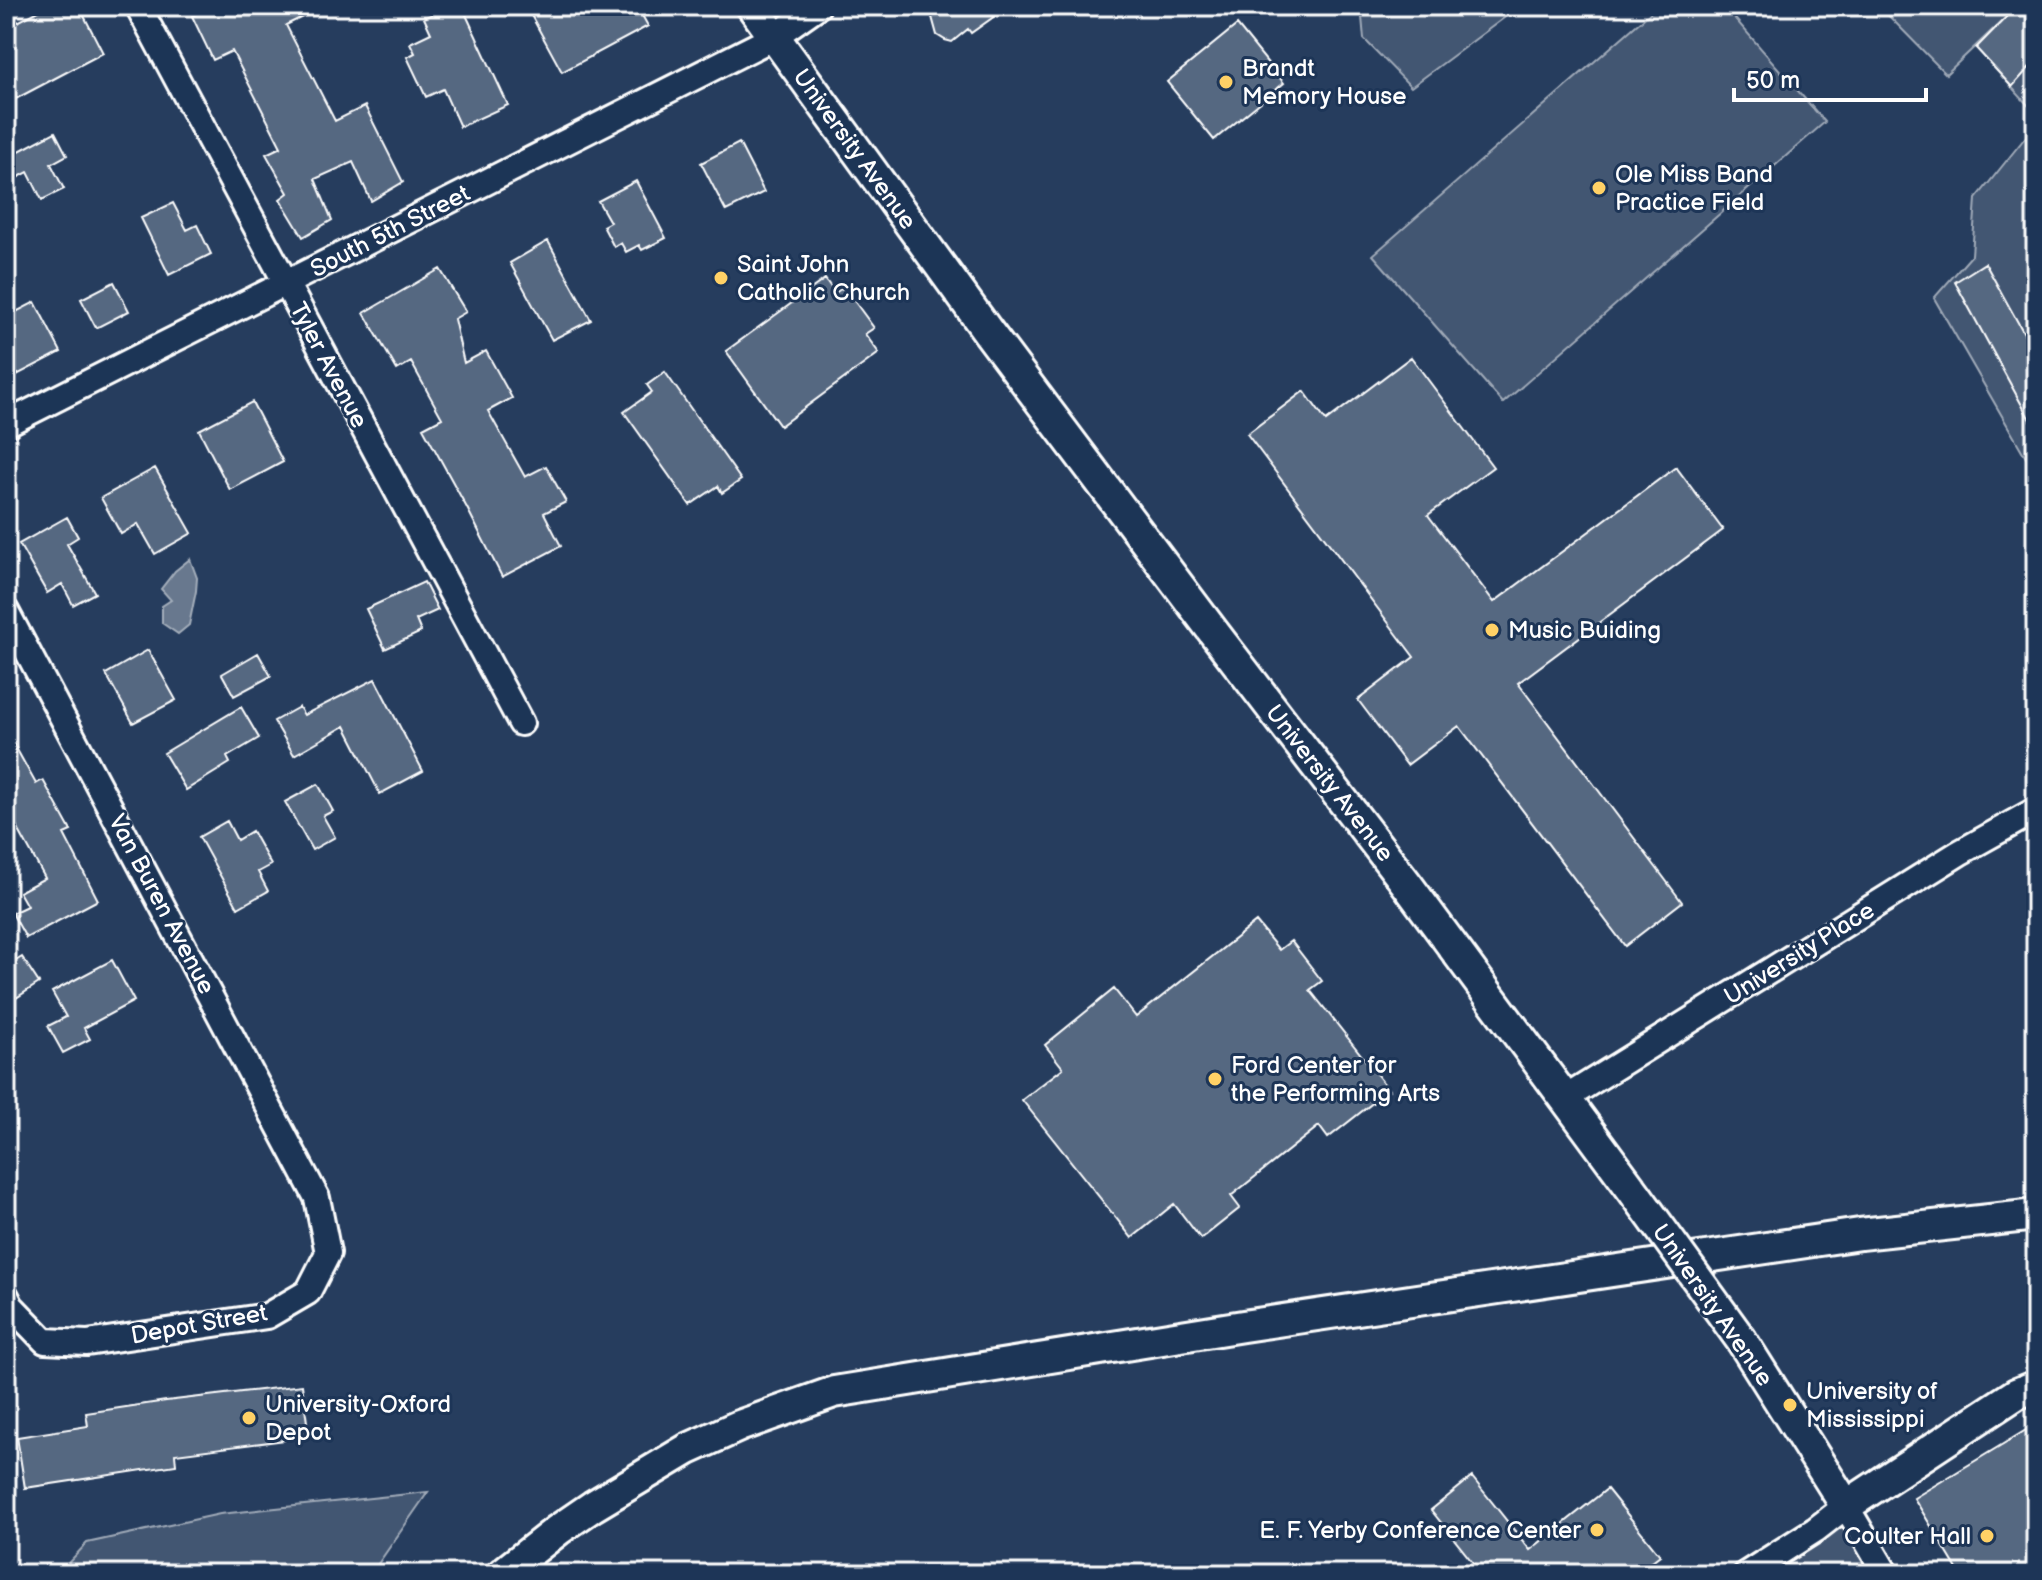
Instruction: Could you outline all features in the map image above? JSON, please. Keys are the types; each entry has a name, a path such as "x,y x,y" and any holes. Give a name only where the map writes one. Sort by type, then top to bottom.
{"street":[{"name":"Tyler Avenue","path":"138,6 521,723"},
{"name":"University Avenue","path":"752,6 997,344 1406,883 1742,1341 1886,1574"},
{"name":"South 5th Street","path":"6,424 774,37 818,6"},
{"name":"Van Buren Avenue","path":"6,611 317,1198"},
{"name":"University Place","path":"1564,1099 1959,853 2036,810"},
{"name":"Depot Street","path":"6,1296 11,1306 45,1341 87,1343 267,1316 308,1292 328,1253 317,1198"},
{"path":"502,1574 593,1506 688,1449 739,1426 834,1392 1290,1319 1860,1234 2036,1215"},
{"path":"1746,1574 2016,1394 2036,1386"}],"shaded area":[{"path":"1361,6 1520,6 1411,87 1364,39"},
{"name":"Ole Miss Band Practice Field","path":"1658,6 1724,6 1825,122 1503,403 1373,255"},
{"path":"1879,6 2036,6 2036,114 1976,48 2004,19 1946,74"},
{"path":"2036,124 2036,475 1934,298 1972,255 1976,199"},
{"path":"190,559 197,578 196,591 189,625 178,634 162,623 162,606 171,600 161,589 175,571"},
{"path":"428,1492 371,1574 58,1574 87,1543 220,1514"},
{"path":"1846,1506 1886,1574 1746,1574"}],"building":[{"path":"48,6 79,6 103,53 6,104 6,28"},
{"path":"214,6 325,6 286,25 335,121 365,106 403,182 371,201 353,162 315,179 332,220 303,237 280,199 288,193 266,154 281,147 232,51 213,60 192,16"},
{"path":"450,6 462,6 508,105 460,127 443,89 426,97 407,57 415,53 410,43 431,33 424,18"},
{"path":"526,6 637,6 648,26 562,72"},
{"path":"929,6 1009,6 971,33 968,29 952,42 937,35"},
{"path":"2017,6 2036,6 2036,60 2012,87 1976,48"},
{"name":"Brandt Memory House","path":"1237,25 1284,83 1214,140 1167,82"},
{"path":"55,132 67,155 51,164 64,189 42,200 28,172 15,179 6,158"},
{"path":"739,143 764,192 726,211 701,163"},
{"path":"636,181 666,238 642,250 639,245 626,252 621,243 614,247 603,226 610,222 598,201"},
{"path":"173,203 187,230 197,225 211,254 169,275 141,218"},
{"path":"548,241 591,320 552,340 510,263"},
{"path":"1985,263 2036,355 2036,431 1955,282"},
{"path":"440,269 466,312 454,319 464,363 486,351 512,398 488,411 525,477 546,466 566,502 544,513 561,546 502,577 423,428 442,418 411,362 397,370 364,313"},
{"name":"Saint John Catholic Church","path":"825,279 835,293 844,287 874,328 865,334 879,353 780,426 726,351"},
{"path":"114,282 129,311 96,328 81,299"},
{"path":"35,302 61,352 17,375 6,354 6,317"},
{"name":"Music Buiding","path":"1411,357 1493,467 1428,515 1494,602 1676,467 1723,530 1518,683 1682,902 1625,946 1459,726 1407,765 1358,700 1414,657 1247,434 1304,391 1326,421"},
{"path":"665,372 741,480 722,493 718,486 690,505 624,412 652,392 647,385"},
{"path":"252,402 283,462 230,490 199,430"},
{"path":"155,468 192,533 155,554 138,524 121,534 101,498"},
{"path":"67,517 78,537 67,544 95,593 73,605 62,584 47,593 19,544"},
{"path":"424,582 438,610 416,620 421,632 385,649 366,609"},
{"path":"148,650 176,700 133,723 106,674"},
{"path":"258,653 271,676 234,696 222,674"},
{"path":"375,679 423,771 380,794 345,726 294,755 274,721 299,707 304,715"},
{"path":"241,707 259,738 227,757 230,763 186,790 164,753"},
{"path":"6,730 36,784 43,780 71,831 64,834 98,900 26,938 12,913 27,906 19,892 45,878 6,807"},
{"path":"318,784 333,811 323,816 335,837 312,850 285,802"},
{"path":"227,821 237,840 252,831 271,865 258,872 268,891 238,908 199,837"},
{"name":"Ford Center for the Performing Arts","path":"1256,922 1279,950 1291,941 1322,981 1310,990 1389,1090 1328,1138 1319,1126 1231,1196 1240,1208 1201,1239 1174,1204 1132,1238 1022,1100 1063,1068 1045,1045 1114,989 1136,1017"},
{"path":"22,957 39,983 16,998 6,982 6,967"},
{"path":"112,960 134,1001 84,1028 90,1039 63,1053 48,1026 66,1017 52,992"},
{"path":"302,1385 309,1437 175,1454 176,1465 25,1488 17,1437 88,1426 86,1413"},
{"name":"Coulter Hall","path":"2036,1424 2036,1574 1960,1574 1914,1498"},
{"name":"E. F. Yerby Conference Center","path":"1472,1477 1530,1550 1607,1489 1660,1555 1635,1574 1482,1574 1431,1510"}],"place":[{"name":"Brandt Memory House","path":"1226,82"},
{"name":"Ole Miss Band Practice Field","path":"1599,188"},
{"name":"Saint John Catholic Church","path":"721,278"},
{"name":"Music Buiding","path":"1492,630"},
{"name":"Ford Center for the Performing Arts","path":"1215,1079"},
{"name":"University of Mississippi","path":"1790,1405"},
{"name":"University-Oxford Depot","path":"249,1418"},
{"name":"E. F. Yerby Conference Center","path":"1597,1530"},
{"name":"Coulter Hall","path":"1987,1536"}]}
